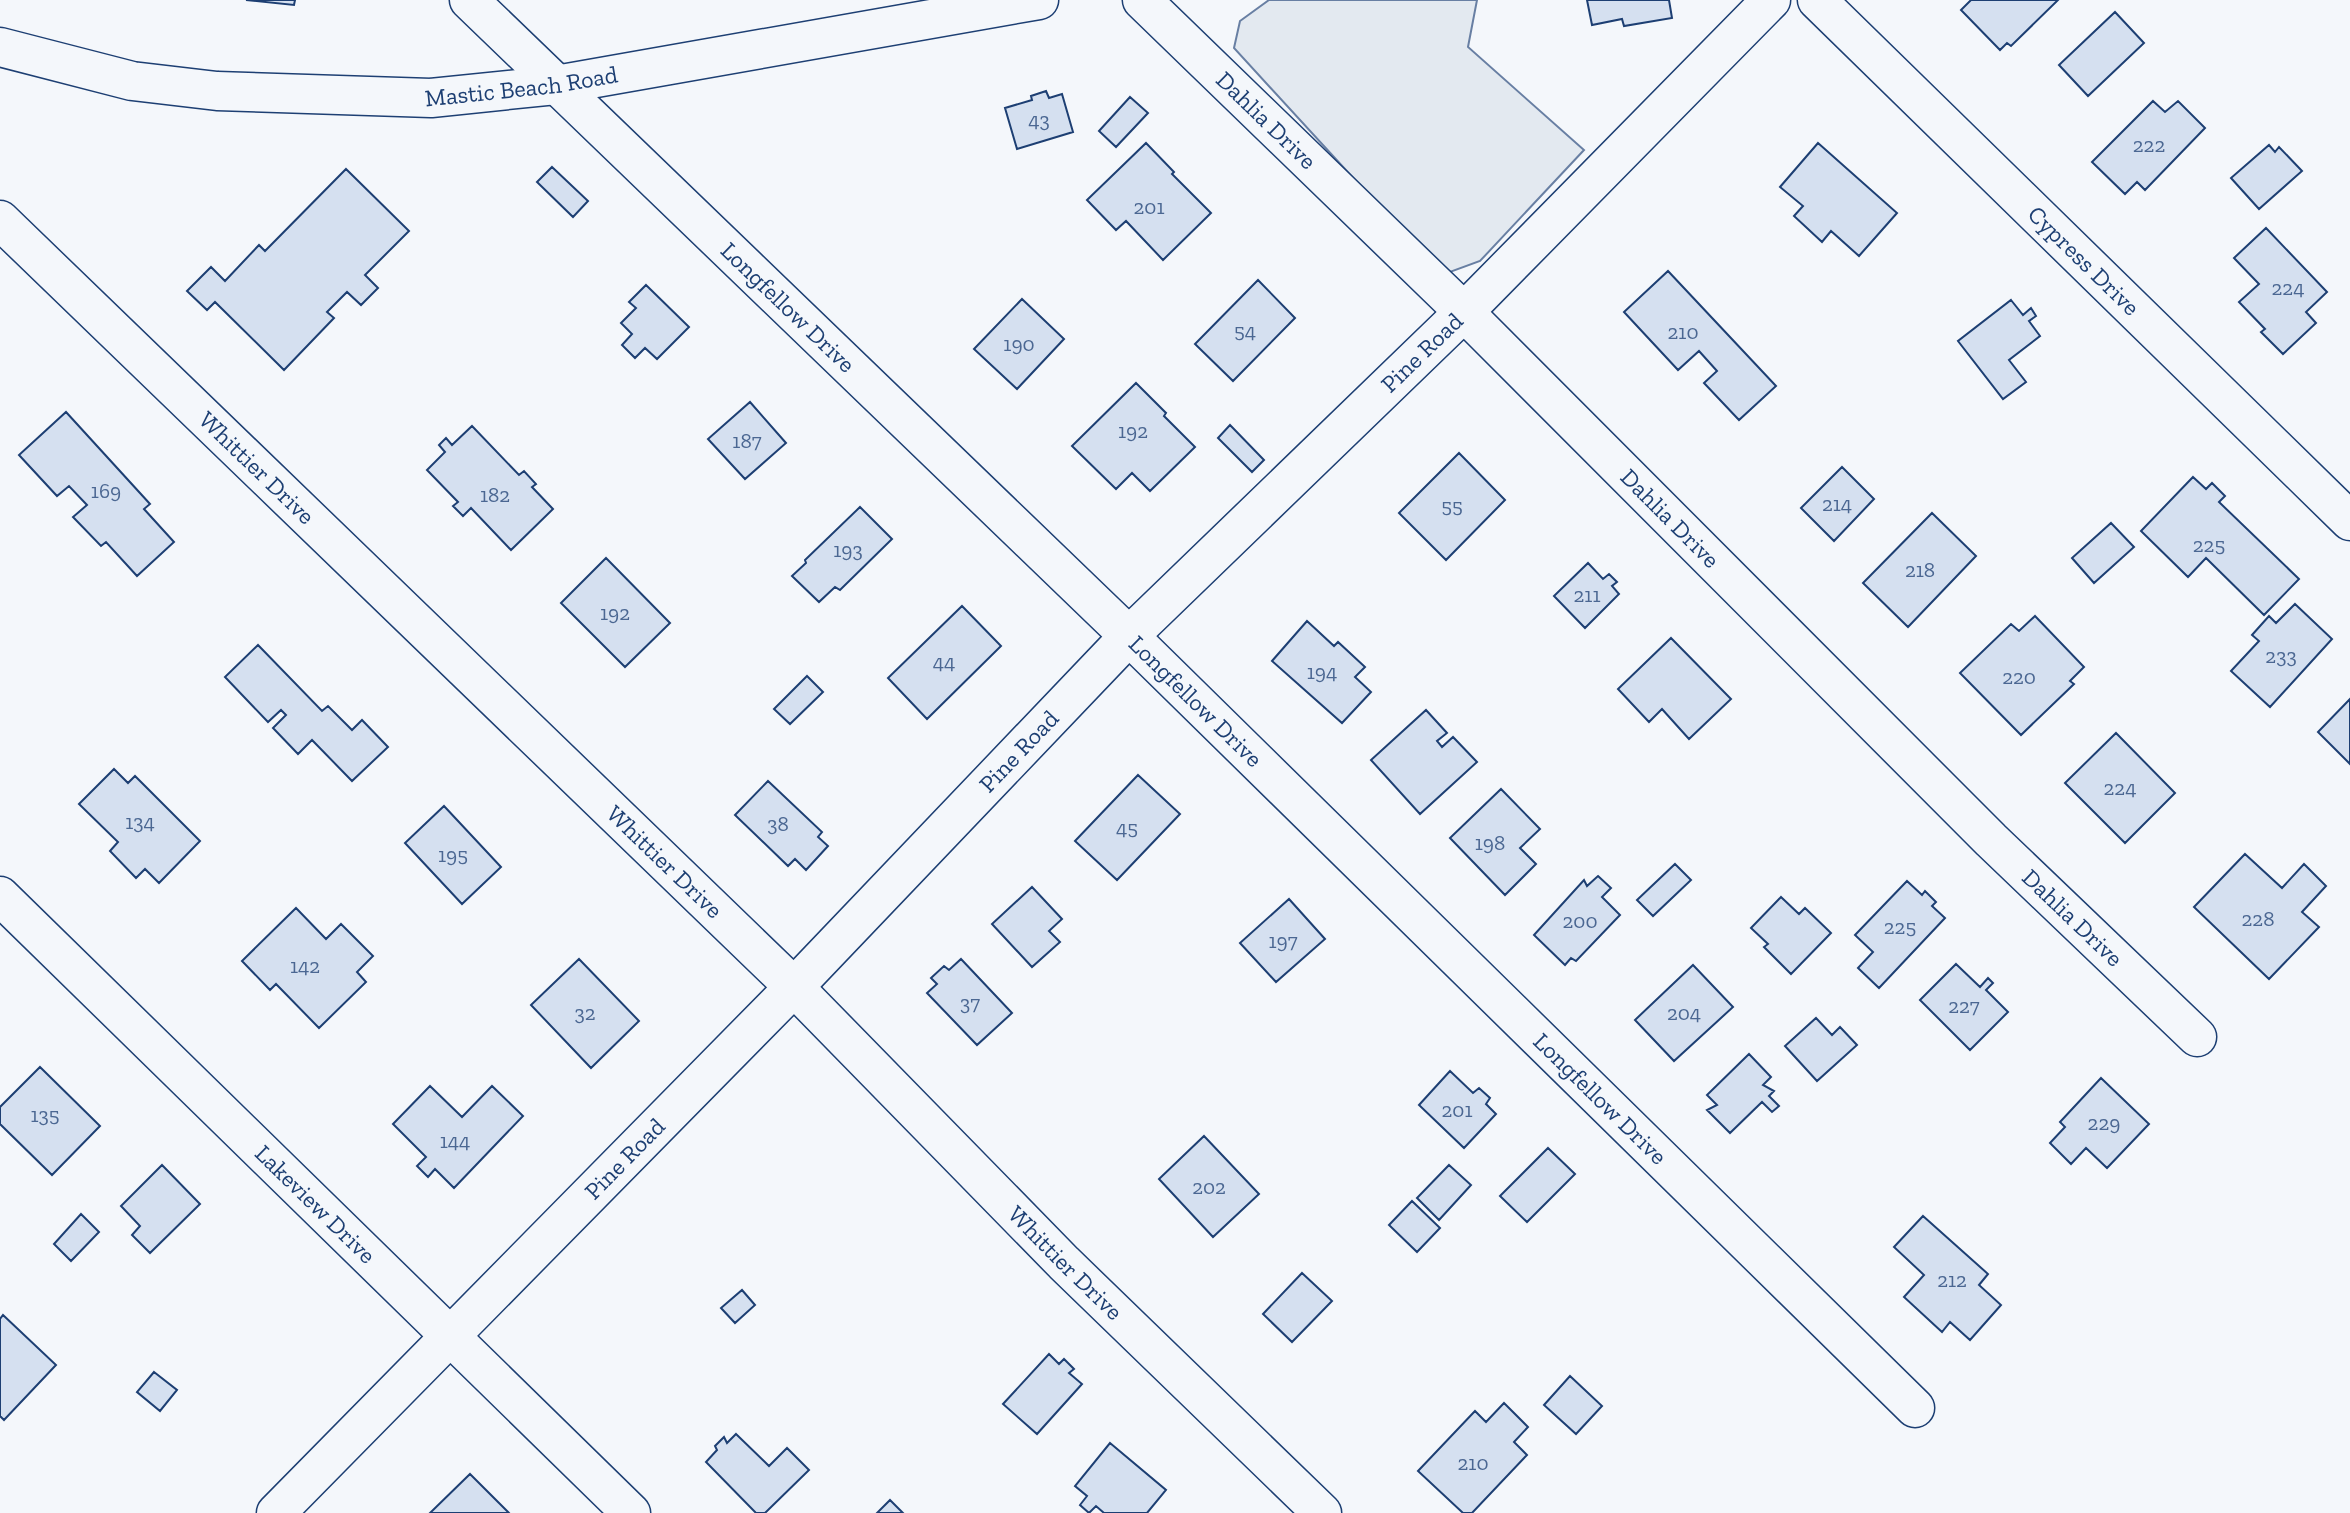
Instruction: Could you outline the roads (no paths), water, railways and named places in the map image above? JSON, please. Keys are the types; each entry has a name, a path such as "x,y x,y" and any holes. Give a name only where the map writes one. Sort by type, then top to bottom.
{"street":[{"name":"Longfellow Drive","path":"469,0 1129,636 1915,1408"},
{"name":"Mastic Beach Road","path":"0,47 132,81 217,90 430,98 556,85 1039,0"},
{"name":"Dahlia Drive","path":"1142,0 1464,312 1991,840 2197,1037"},
{"name":"Pine Road","path":"276,1513 794,987 1129,636 1464,312 1771,0"},
{"name":"Cypress Drive","path":"1817,0 2350,521"},
{"name":"Whittier Drive","path":"0,220 794,987 1064,1264 1322,1513"},
{"name":"Lakeview Drive","path":"0,896 631,1513"}]}
